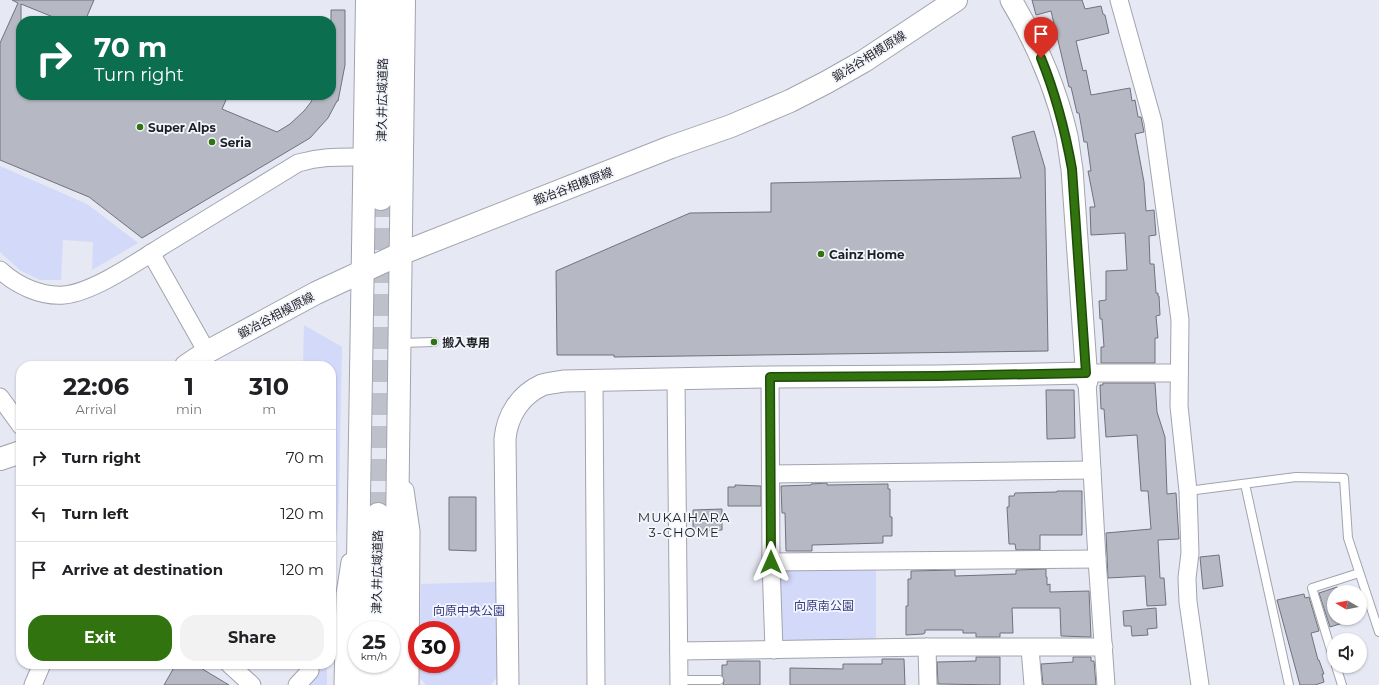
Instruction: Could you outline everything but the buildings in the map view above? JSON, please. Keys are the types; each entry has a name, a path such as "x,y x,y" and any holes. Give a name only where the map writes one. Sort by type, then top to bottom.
{"main road":[{"path":"356,685 367,0"},
{"name":"津久井広域道路","path":"381,199 384,0"},
{"path":"395,685 404,0"},
{"name":"鍛冶谷相模原線","path":"194,361 207,352 316,293 400,254 671,147 731,126 790,101 864,61 956,0"},
{"path":"0,459 16,454"},
{"name":"津久井広域道路","path":"376,621 378,514"},
{"path":"375,685 376,673"}],"street":[{"path":"1011,0 1036,46 1051,81 1066,136 1072,169 1087,377 1097,559 1106,685"},
{"path":"1119,0 1153,122 1180,320 1179,406 1188,490 1190,553 1187,578 1188,602 1200,685"},
{"path":"0,270 10,278 45,294 63,295 82,291 101,282 151,253 298,163 315,158 365,157"},
{"path":"151,253 207,352"},
{"path":"508,685 506,429 509,417 517,405 525,396 544,385 564,381 770,377 1087,377 1179,373"},
{"path":"770,377 771,562 774,650"},
{"path":"676,379 679,651 684,683"},
{"path":"594,381 596,685"},
{"path":"0,398 16,419"},
{"path":"399,448 411,531 410,685"},
{"path":"771,474 1092,470"},
{"path":"343,685 345,594 359,502"},
{"path":"771,562 1097,559"},
{"path":"679,651 927,647 1104,647"},
{"path":"927,647 928,685"},
{"path":"1030,648 1033,685"},
{"path":"33,685 40,669"},
{"path":"234,669 252,685"},
{"path":"297,685 310,671 310,669"}],"lane":[{"path":"400,343 434,342"},
{"path":"1188,490 1296,477 1344,478 1348,538 1379,632"},
{"path":"1245,484 1289,685"},
{"path":"1327,637 1312,588 1359,572"},
{"path":"1338,673 1342,685"},
{"path":"684,683 719,680"}],"green space":[{"path":"0,166 87,204 138,243 92,270 93,242 63,240 61,280 40,280 21,271 0,252"},
{"path":"304,325 342,347 339,499 336,538 336,361 303,361"},
{"name":"向原南公園","path":"876,561 876,648 774,650 771,562"},
{"name":"向原中央公園","path":"496,582 497,677 491,685 426,685 420,678 420,673 460,673 460,621 420,621 421,584"},
{"path":"313,669 327,669 327,685 305,685"}],"tunnel":[{"path":"378,514 381,199"}],"place":[{"name":"Super Alps","path":"140,127"},
{"name":"Seria","path":"212,142"},
{"name":"Cainz Home","path":"821,254"},
{"name":"搬入専用","path":"434,342"}],"district":[{"name":"MUKAIHARA 3-CHOME","path":"684,524"}],"route":[{"path":"771,562 772,508 770,377 1086,373 1072,169 1066,136 1051,81 1041,58"}]}
